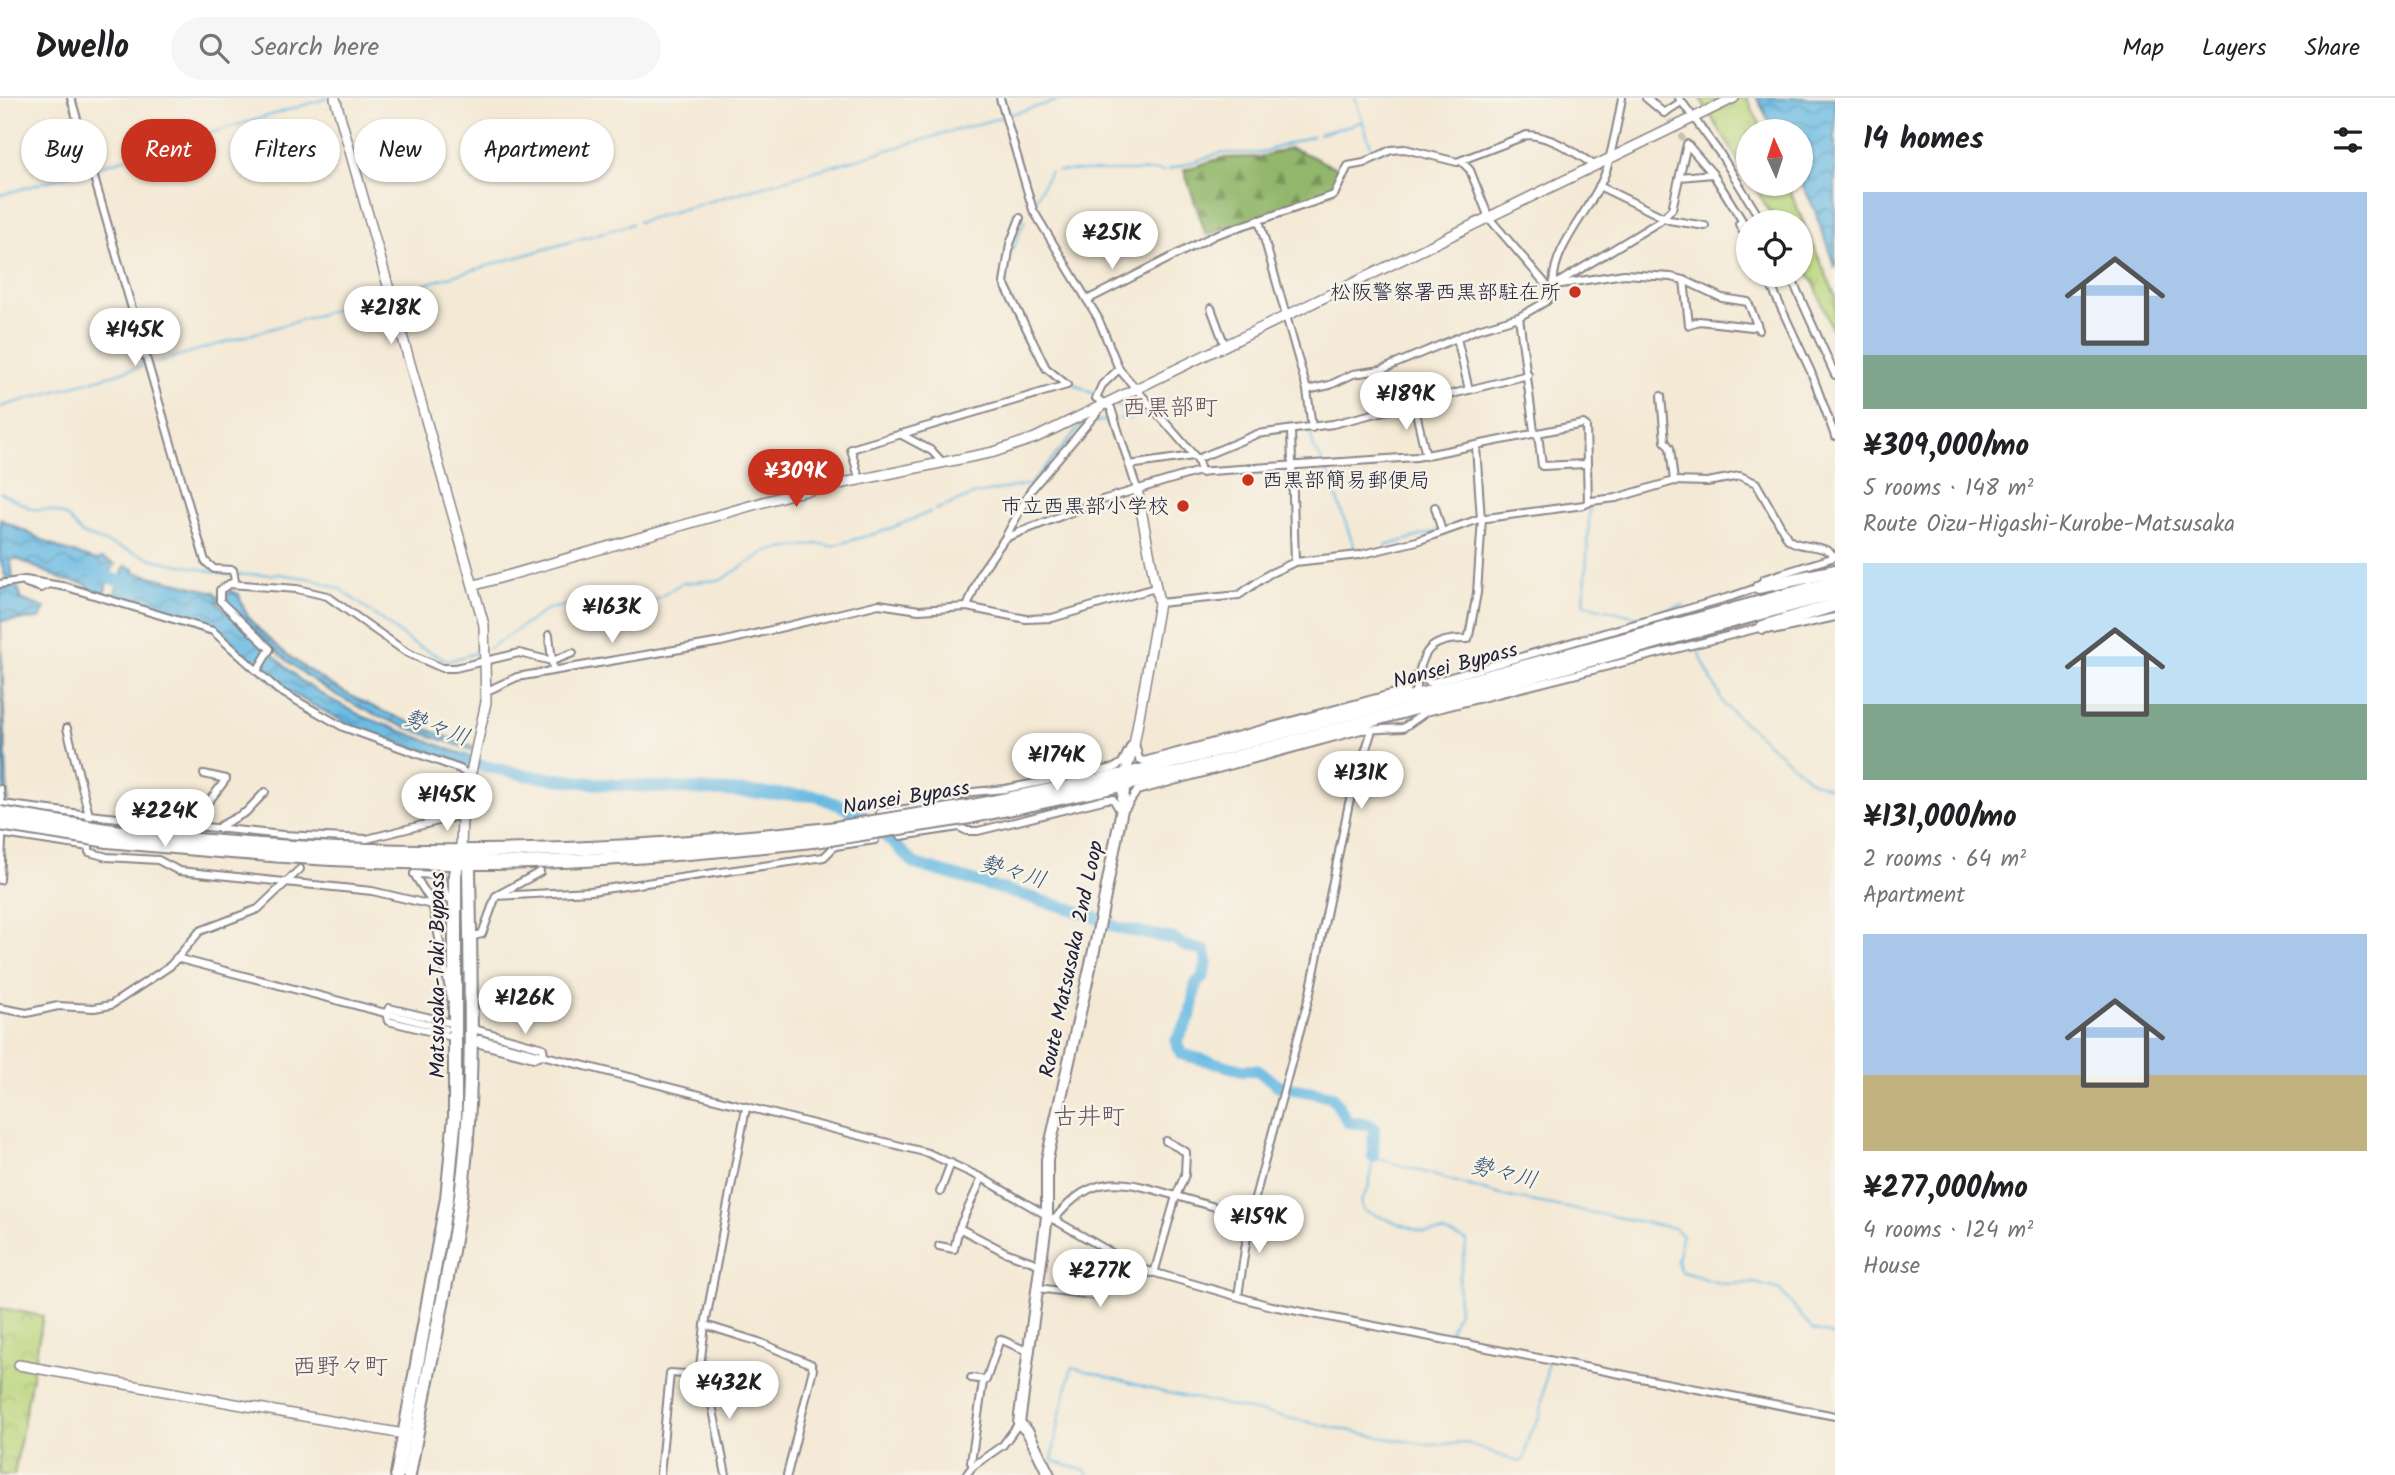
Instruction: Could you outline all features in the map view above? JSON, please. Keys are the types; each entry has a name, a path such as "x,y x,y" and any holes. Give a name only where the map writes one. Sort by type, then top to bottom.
{"highway":[{"path":"1759,587 1835,571"},
{"name":"Nansei Bypass","path":"2,829 462,859 675,856 969,812 1125,781 1835,582"},
{"name":"Nansei Bypass","path":"1413,701 1835,593"},
{"path":"1763,627 1835,605"},
{"name":"Nansei Bypass","path":"1,808 107,836"},
{"name":"Matsusaka-Taki Bypass","path":"462,859 456,898 456,1002 462,1033"},
{"name":"Matsusaka-Taki Bypass","path":"409,1475 410,1435 447,1198 455,1116 470,937 462,859"},
{"name":"Matsusaka-Taki Bypass","path":"397,1475 410,1435"}],"main road":[{"path":"335,98 475,586 487,652 487,691 480,740 462,815 462,859"},
{"path":"475,586 795,493 995,452 1035,438 1734,98"},
{"path":"1125,781 1159,603 1137,489"},
{"name":"Route Matsusaka 2nd Loop","path":"1019,1423 1050,1218 1046,1159 1104,905 1125,781"},
{"path":"19,1365 285,1416 410,1435"},
{"path":"1019,1423 1028,1432 1049,1475"}],"street":[{"path":"71,98 205,561 214,569 233,570 235,580 220,590 220,601 269,651 258,668"},
{"path":"1000,98 1033,210 1087,300 1119,369 1195,458 1202,473"},
{"path":"1307,390 1330,385 1353,374 1381,370 1457,338 1519,317 1547,302 1556,261 1599,186 1608,160 1622,98"},
{"path":"1646,98 1664,113 1680,100 1721,155 1755,210"},
{"path":"1461,161 1527,135 1547,138 1594,165"},
{"path":"1552,288 1664,217 1672,209 1687,144 1713,174 1736,211"},
{"path":"1087,300 1195,244 1334,195 1348,166 1364,163 1391,150 1405,149 1461,161 1470,170 1491,217 1552,288"},
{"path":"1680,177 1713,174"},
{"path":"1599,186 1664,217 1689,226 1706,226"},
{"path":"859,478 851,449 1066,385 1046,368 1004,283 1010,244 1020,218"},
{"path":"1259,220 1307,390 1311,428"},
{"path":"1552,288 1623,274 1684,280 1722,298 1748,302 1758,327 1699,321 1689,325 1684,280"},
{"path":"1772,287 1811,372 1835,436"},
{"path":"1795,287 1835,374"},
{"path":"1210,308 1225,346"},
{"path":"1519,317 1534,432 1538,435 1542,466 1586,464"},
{"path":"1457,338 1469,390"},
{"path":"1119,369 1097,396 1111,408 1137,489"},
{"path":"1381,370 1388,410"},
{"path":"1129,465 1195,458 1257,434 1311,428 1528,375"},
{"path":"1661,396 1665,441 1670,448 1674,481"},
{"path":"967,607 981,572 1006,538 1031,490 1108,404"},
{"path":"1414,404 1426,456"},
{"path":"1006,538 1137,489 1196,472 1426,456 1583,424 1587,426 1588,503"},
{"path":"1291,431 1295,562"},
{"path":"900,434 932,451 943,463"},
{"path":"1410,722 1424,654 1430,646 1441,640 1468,639 1469,636 1477,593 1481,517 1476,447"},
{"path":"1159,603 1238,595 1269,574 1295,562 1359,555 1481,517 1588,503 1674,481 1749,478 1756,483 1788,539 1793,543 1820,547 1835,557 1765,579 1759,587 1688,612 1430,683 1419,675"},
{"path":"1435,508 1442,530"},
{"path":"0,584 18,580 87,591 213,631 258,668 278,690 343,727 471,774"},
{"path":"227,584 297,589 327,596 406,652 442,668 455,668 487,652 519,653 552,661 573,653"},
{"path":"487,691 517,677 721,642 879,604 919,610 967,607 1026,620 1052,618 1155,588"},
{"path":"901,836 959,827 967,831 978,831 1107,799 1113,799 1118,808 1127,808 1137,791 1361,730 1403,728 1426,712 1697,640 1763,627 1777,630 1835,617"},
{"path":"549,635 553,670"},
{"path":"880,813 955,801 959,796 973,792 1005,789 1114,768 1120,765 1128,748 1134,745 1139,759 1144,761 1406,690 1414,677 1419,675"},
{"path":"66,728 89,815 89,852 107,857 158,860 179,871 372,891 432,905"},
{"path":"1238,1296 1250,1216 1310,993 1349,803 1371,730"},
{"path":"165,824 173,817 194,812 206,805 226,779 204,774"},
{"path":"0,789 0,880"},
{"path":"220,830 220,826 246,812 265,792"},
{"path":"1,808 302,838 367,839 462,815"},
{"path":"2,829 89,847"},
{"path":"496,897 592,891 824,857 835,846 875,840"},
{"path":"0,1008 27,1013 58,1006 106,1007 175,961 200,931 253,912 300,869"},
{"path":"470,937 482,933 496,897 540,872"},
{"path":"456,898 447,899 440,875 414,874 432,905 450,998 456,1002"},
{"path":"175,961 386,1013"},
{"path":"544,1054 543,1048 462,1033 388,1021 386,1013 389,1008 462,1033 534,1058 544,1054 928,1153 982,1178 1151,1273 1395,1332 1835,1416"},
{"path":"726,1475 710,1400 699,1375 705,1325 746,1108"},
{"path":"1151,1273 1155,1270 1176,1196 1185,1175 1186,1152 1166,1141"},
{"path":"940,1192 951,1163"},
{"path":"939,1247 954,1249 959,1228 982,1178"},
{"path":"1050,1218 1082,1193 1108,1184 1134,1182 1250,1216"},
{"path":"959,1228 1005,1252 1041,1265"},
{"path":"1038,1288 1098,1296 1111,1271 1134,1271 1138,1268"},
{"path":"705,1325 759,1342 811,1364 813,1369 787,1475"},
{"path":"973,1466 971,1462 983,1382 1000,1339 1029,1352"},
{"path":"660,1475 670,1373 699,1375"},
{"path":"971,1378 983,1382"},
{"path":"966,1475 973,1466 1003,1445 1019,1423"}],"green space":[{"path":"1700,98 1747,98 1757,119 1736,119 1736,157"},
{"path":"1289,148 1343,170 1332,192 1206,235 1184,170 1221,158 1261,157"},
{"path":"1760,196 1792,196 1798,210 1769,210"},
{"path":"1813,244 1835,295 1835,337 1815,285"},
{"path":"0,1308 43,1316 14,1475 0,1475"}],"water":[{"path":"1757,98 1835,98 1835,268 1808,196 1813,196 1813,119 1768,119"},
{"path":"0,519 61,549 97,560 102,558 115,564 107,579 105,593 91,590 86,584 64,580 15,558 11,561 14,587 19,589 20,599 45,608 40,619 1,621 0,589 9,588 0,559"},
{"path":"125,566 134,569 133,572 215,592 217,597 225,596 231,591 239,594 244,610 258,628 321,679 369,705 473,746 472,750 407,727 343,699 293,666 223,601 216,601 300,680 362,716 470,757 468,766 354,727 277,686 224,635 200,622 123,597 121,601 113,598"},
{"path":"1,645 8,802 4,800"}],"waterway":[{"path":"107,164 328,98"},
{"path":"1008,115 1067,98"},
{"path":"1355,98 1373,153 1404,143 1431,152 1464,156"},
{"path":"638,222 1002,117"},
{"path":"1319,134 1361,122"},
{"path":"1168,170 1220,153 1259,153 1313,136"},
{"path":"1467,162 1490,211"},
{"path":"1034,203 1050,171"},
{"path":"1057,171 1164,171"},
{"path":"0,195 45,182"},
{"path":"1012,251 1025,220"},
{"path":"397,292 632,224"},
{"path":"154,363 386,295"},
{"path":"0,407 143,366"},
{"path":"1061,377 1096,395"},
{"path":"1114,404 1136,416 1157,416"},
{"path":"1119,419 1135,418"},
{"path":"1094,422 1110,420"},
{"path":"935,510 976,494 1031,484 1085,421"},
{"path":"1310,431 1314,448 1322,461"},
{"path":"1325,465 1356,552 1363,551"},
{"path":"0,492 32,509 50,510 66,516 82,534 156,560 231,575"},
{"path":"1590,506 1584,604 1638,617 1684,605"},
{"path":"488,649 548,609 584,602 601,607 649,604 682,583 721,580 767,551 818,544 832,546 884,531 930,512"},
{"path":"1482,515 1494,514"},
{"path":"1385,546 1437,531"},
{"name":"勢々川","path":"94,573 133,585"},
{"path":"237,575 279,574 313,579 340,589 412,643 448,661 482,651"},
{"path":"1696,647 1724,705 1811,781 1835,789"},
{"name":"勢々川","path":"462,761 524,775 599,784 817,796 863,815 915,864 1088,914 1118,928 1174,939 1185,946 1205,951 1207,962 1203,977 1196,983 1190,1017 1176,1041 1181,1054 1242,1070 1257,1070 1279,1086 1332,1096 1348,1122 1368,1124 1374,1128 1373,1157"},
{"name":"勢々川","path":"1448,1336 1458,1311 1459,1281 1467,1241 1444,1232 1425,1233 1364,1211 1361,1202 1369,1186 1373,1157 1504,1196 1674,1228 1682,1236 1677,1261 1680,1271 1722,1284 1755,1283 1780,1290 1813,1330 1835,1336"},
{"path":"1088,1475 1086,1471 1052,1461 1059,1418 1072,1367 1163,1392 1380,1437 1429,1445 1466,1443 1518,1462 1524,1460 1529,1435 1540,1416 1548,1361"}],"tunnel":[{"path":"1664,113 1687,144"}],"place":[{"name":"松阪警察署西黒部駐在所","path":"1575,292"},
{"name":"西黒部簡易郵便局","path":"1248,480"},
{"name":"市立西黒部小学校","path":"1183,506"}],"district":[{"name":"西黒部町","path":"1170,407"},
{"name":"古井町","path":"1089,1116"},
{"name":"西野々町","path":"340,1366"}]}
